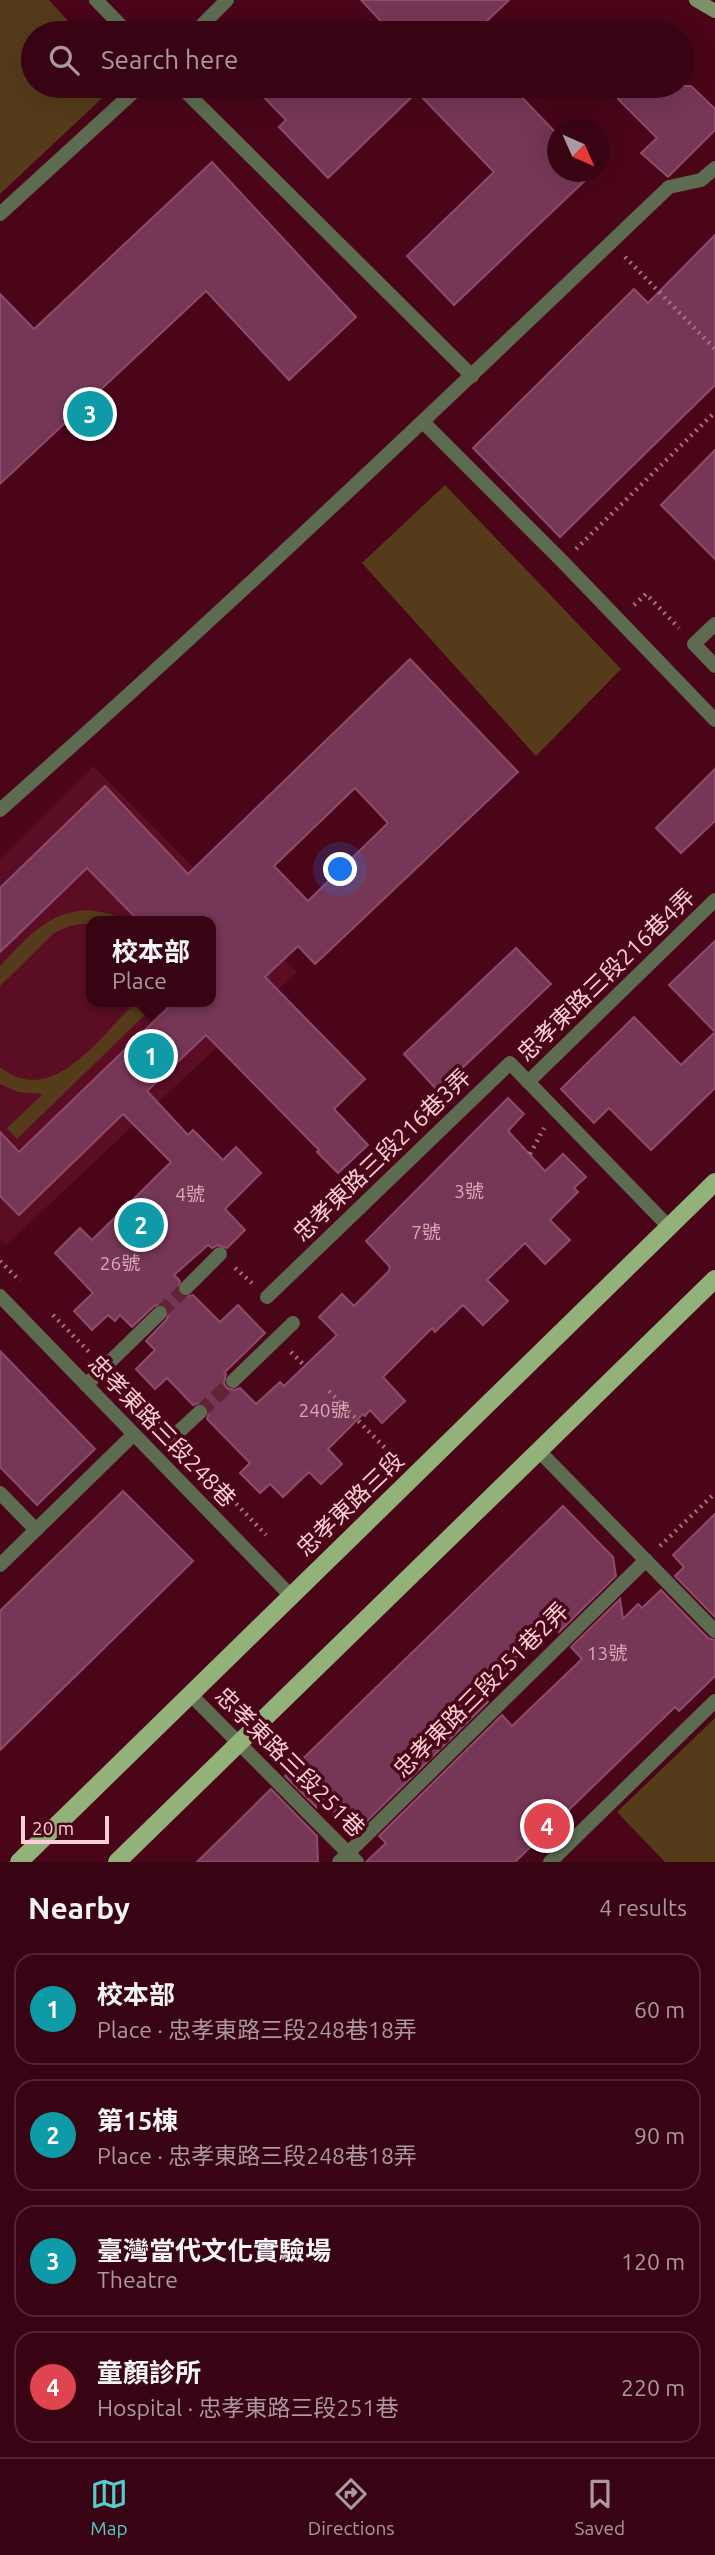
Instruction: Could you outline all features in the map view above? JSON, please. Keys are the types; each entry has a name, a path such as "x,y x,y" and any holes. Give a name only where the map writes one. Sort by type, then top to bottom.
{"main road":[{"name":"忠孝東路三段","path":"19,1862 715,1182"},
{"path":"117,1862 715,1279"}],"street":[{"path":"96,0 116,21"},
{"path":"206,21 228,0"},
{"path":"696,0 715,11"},
{"path":"0,214 126,98"},
{"path":"192,98 472,376"},
{"path":"0,810 423,422 669,187 701,180 715,168"},
{"path":"423,422 715,720"},
{"path":"715,624 694,644 715,666"},
{"name":"忠孝東路三段216巷4弄","path":"528,1082 715,900"},
{"name":"忠孝東路三段216巷3弄","path":"267,1297 510,1063 528,1082"},
{"path":"528,1082 668,1227"},
{"path":"186,1287 220,1254"},
{"name":"忠孝東路三段248巷","path":"0,1296 291,1596"},
{"path":"86,1385 160,1313"},
{"path":"233,1381 293,1323"},
{"path":"173,1437 200,1412"},
{"path":"0,1565 134,1434"},
{"path":"538,1451 715,1631"},
{"path":"0,1493 36,1530"},
{"name":"忠孝東路三段251巷2弄","path":"348,1859 646,1560"},
{"name":"忠孝東路三段251巷","path":"190,1694 348,1859"},
{"path":"551,1862 715,1700"}],"path":[{"path":"611,243 715,349"},
{"path":"563,562 715,412"},
{"path":"619,620 646,593 694,644"},
{"path":"530,1154 554,1109"},
{"path":"0,1261 28,1290"},
{"path":"47,1310 272,1541"},
{"path":"329,1391 385,1448"},
{"path":"646,1560 715,1493"}],"shaded area":[{"path":"0,0 49,0 68,21 21,21 21,98 102,98 0,194"},
{"path":"445,485 621,669 536,756 362,563"},
{"path":"93,766 297,972 6,1245 0,1240 0,859"},
{"path":"90,910 114,916 86,916 86,924 67,927 53,934 0,986 0,966 29,936 50,921"},
{"path":"153,1007 17,1139 7,1128 43,1094 18,1092 0,1084 0,1067 19,1078 37,1080 54,1075 87,1052 129,1009"},
{"path":"715,1718 715,1862 665,1862 617,1812"}],"building":[{"path":"361,0 509,0 487,21 381,21"},
{"path":"694,89 715,109 715,130 668,177 641,153 657,138 618,99 694,98"},
{"path":"265,98 411,98 328,178 279,127 286,120"},
{"path":"423,98 522,98 547,124 547,182 583,182 454,305 407,256 494,172"},
{"path":"212,162 356,317 289,380 206,291 0,484 0,294 34,329"},
{"path":"715,235 715,385 560,537 473,448 634,289 648,303"},
{"path":"715,450 715,559 661,505"},
{"path":"410,659 518,772 315,964 298,946 265,977 365,1079 334,1109 368,1145 338,1173 317,1152 319,1150 206,1035 147,1091 188,1135 193,1130 223,1160 236,1147 261,1173 225,1209 245,1230 227,1248 218,1245 212,1248 208,1245 174,1275 180,1281 177,1291 184,1297 193,1295 220,1322 238,1305 265,1333 224,1373 227,1388 240,1388 256,1404 280,1382 284,1386 337,1335 319,1317 342,1294 354,1306 388,1272 390,1267 366,1241 508,1098 524,1114 508,1131 545,1171 563,1154 586,1177 574,1188 578,1192 550,1220 570,1240 545,1264 525,1243 487,1280 508,1301 483,1325 463,1305 435,1332 432,1328 383,1377 405,1401 382,1423 370,1410 365,1416 363,1414 328,1449 342,1464 321,1484 309,1472 283,1497 270,1484 260,1493 240,1473 250,1463 207,1419 207,1405 193,1405 167,1378 155,1389 136,1369 155,1350 146,1341 167,1319 167,1307 162,1304 154,1306 132,1327 120,1315 115,1321 108,1315 92,1330 74,1311 93,1293 55,1253 80,1228 92,1240 171,1162 123,1114 19,1215 0,1196 0,1132 19,1152 169,1007 216,1007 216,916 134,916 87,868 0,952 0,888 105,786 188,874","holes":["355,788 388,823 308,901 274,866"]},
{"path":"715,769 715,821 681,853 656,828"},
{"path":"715,941 715,1032 669,985"},
{"path":"516,948 551,984 438,1091 404,1054"},
{"path":"634,1017 681,1065 715,1032 715,1088 651,1150 609,1108 594,1123 561,1089"},
{"path":"0,1351 95,1449 37,1505 0,1467"},
{"path":"123,1491 193,1561 0,1750 0,1611"},
{"path":"563,1506 613,1557 616,1576 559,1632 551,1623 480,1693 488,1702 365,1823 352,1810 342,1820 315,1792 316,1807 285,1776"},
{"path":"715,1514 715,1617 675,1576 684,1567 673,1555"},
{"path":"661,1590 708,1638 715,1640 715,1676 679,1711 675,1707 515,1862 366,1862 386,1843 379,1836 502,1715 512,1726 582,1659 571,1647 620,1599 623,1619 638,1604 642,1608"},
{"path":"271,1789 317,1836 318,1862 197,1862"}],"tunnel":[{"path":"160,1313 186,1288"},
{"path":"200,1412 233,1381"}],"place":[{"name":"臺灣當代文化實驗場","path":"90,414"},
{"name":"校本部","path":"151,1056"},
{"name":"第15棟","path":"141,1225"},
{"name":"童顏診所","path":"547,1826"}]}
